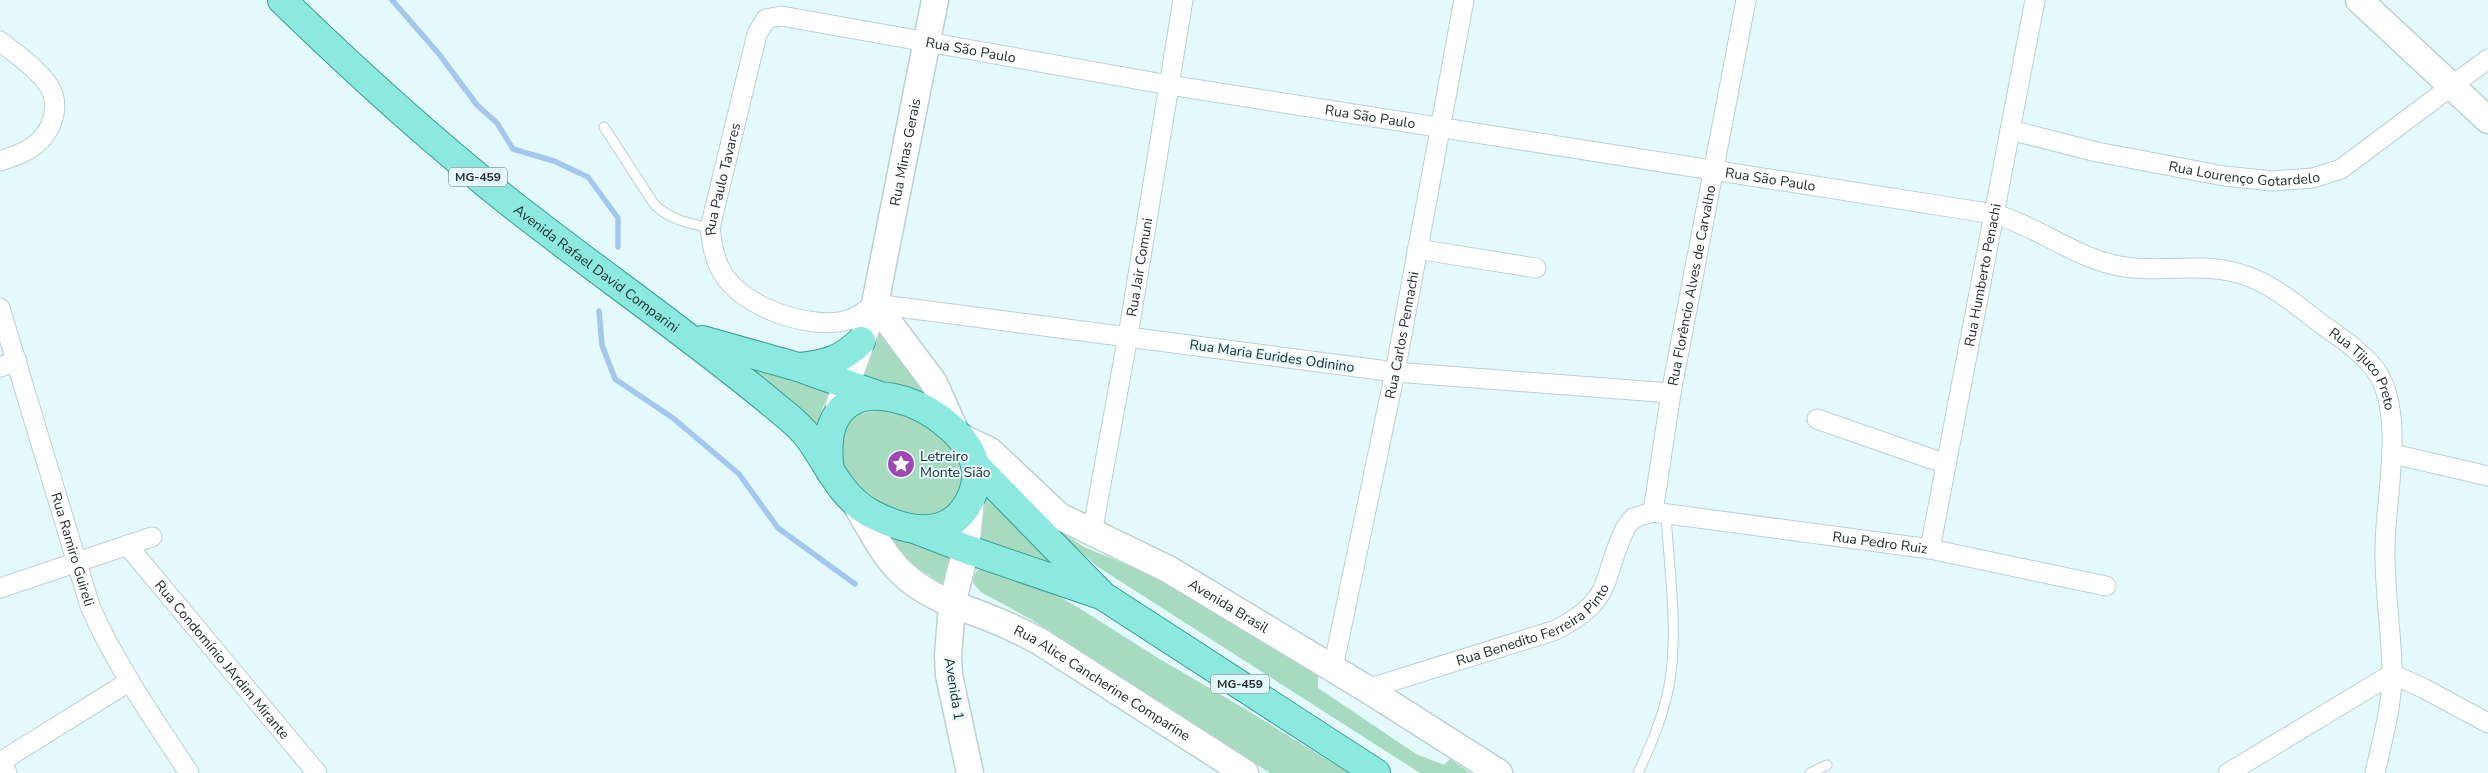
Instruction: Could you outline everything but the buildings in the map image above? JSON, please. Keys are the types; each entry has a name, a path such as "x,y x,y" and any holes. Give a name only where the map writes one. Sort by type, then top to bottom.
{"main road":[{"name":"Avenida Rafael David Comparini","path":"282,0 340,57 452,156 517,208 689,336 792,420 809,438 842,490 855,503 885,520 966,550 1103,596"},
{"name":"Avenida Rafael David Comparini","path":"689,336 798,367 876,395 909,403 958,433 975,465 1103,596 1376,773"},
{"path":"798,367 824,364 840,358 862,341"},
{"name":"Avenida Rafael David Comparini","path":"830,470 827,450 837,413 844,405 853,400 876,395"},
{"name":"Avenida Rafael David Comparini","path":"916,530 943,527 960,515 971,500 976,480 975,465"}],"street":[{"name":"Rua Minas Gerais","path":"837,413 874,304 936,0"},
{"name":"Rua Jair Comuni","path":"1092,533 1128,336 1183,0"},
{"name":"Rua Carlos Pennachi","path":"1333,668 1395,372 1439,126 1464,0"},
{"name":"Rua Florêncio Alves de Carvalho","path":"1659,513 1671,393 1712,169 1746,0"},
{"name":"Rua Humberto Penachi","path":"1930,549 2035,0"},
{"path":"2358,0 2488,120"},
{"name":"Rua São Paulo","path":"757,34 766,19 780,16 1169,85 1994,214"},
{"name":"Rua Paulo Tavares","path":"757,34 710,228 713,248 722,272 737,292 765,308 801,319 836,322 854,317 874,304"},
{"path":"0,41 36,71 49,86 56,100 55,114 47,131 36,144 19,155 0,161"},
{"name":"Rua Lourenço Gotardelo","path":"2010,130 2097,152 2224,176 2273,181 2313,178 2341,169 2488,59"},
{"name":"Rua Tijuco Preto","path":"1994,214 2021,223 2088,258 2102,262 2126,267 2203,266 2232,271 2259,281 2281,294 2358,351 2375,370 2384,387 2389,406 2393,454 2386,502 2385,548 2392,674 2375,773"},
{"path":"1418,249 1536,268"},
{"path":"874,304 934,384 958,433"},
{"name":"Rua Maria Eurides Odinino","path":"874,304 1395,372 1671,393"},
{"name":"Rua Ramiro Guireli","path":"0,308 9,364 90,606 102,632 130,681 189,773"},
{"path":"1817,418 1946,464"},
{"name":"Avenida Brasil","path":"958,433 990,451 1059,516 1168,569 1333,668 1499,773"},
{"path":"2393,454 2488,476"},
{"name":"Avenida 1","path":"970,773 949,675 948,636 952,604 966,550 971,500"},
{"name":"Rua Alice Cancherine Comparine","path":"855,503 901,572 922,589 952,604 1013,627 1039,641 1245,773"},
{"name":"Rua Pedro Ruiz","path":"1659,513 1930,549 2106,586"},
{"name":"Rua Benedito Ferreira Pinto","path":"1367,689 1556,630 1578,619 1596,603 1604,590 1626,527 1633,518 1659,513"},
{"path":"0,588 152,537"},
{"name":"Rua Condomínio JArdim Mirante","path":"127,545 317,773"},
{"path":"2228,773 2392,674 2423,688 2488,723"},
{"path":"7,773 0,762 130,681"}],"lane":[{"path":"604,127 654,204 663,213 681,221 710,228"},
{"path":"1638,773 1661,715 1672,666 1673,635 1659,513"},
{"path":"1810,773 1828,765"}],"green space":[{"path":"877,320 936,405 858,378"},
{"path":"741,363 829,390 815,430"},
{"path":"879,410 900,414 920,422 939,434 953,450 959,464 961,478 959,490 954,501 946,509 936,515 922,517 902,515 879,503 849,479 843,461 843,429 851,416"},
{"path":"987,495 1073,579 978,544"},
{"path":"1045,521 1084,547 1167,581 1318,675 1318,688 1416,754 1444,765 1450,759 1470,773 1420,773 1098,567"},
{"path":"883,533 954,558 947,587 907,561"},
{"path":"984,567 1055,594 1349,773 1270,773 1032,620 981,592 973,583 973,580 976,573"}],"waterway":[{"path":"392,0 439,54 477,105 497,123 513,149 554,161 588,177 618,218 618,247"},
{"path":"599,311 602,345 615,379 673,418 739,474 778,528 855,584"}],"place":[{"name":"Letreiro Monte Sião","path":"901,464"}]}
